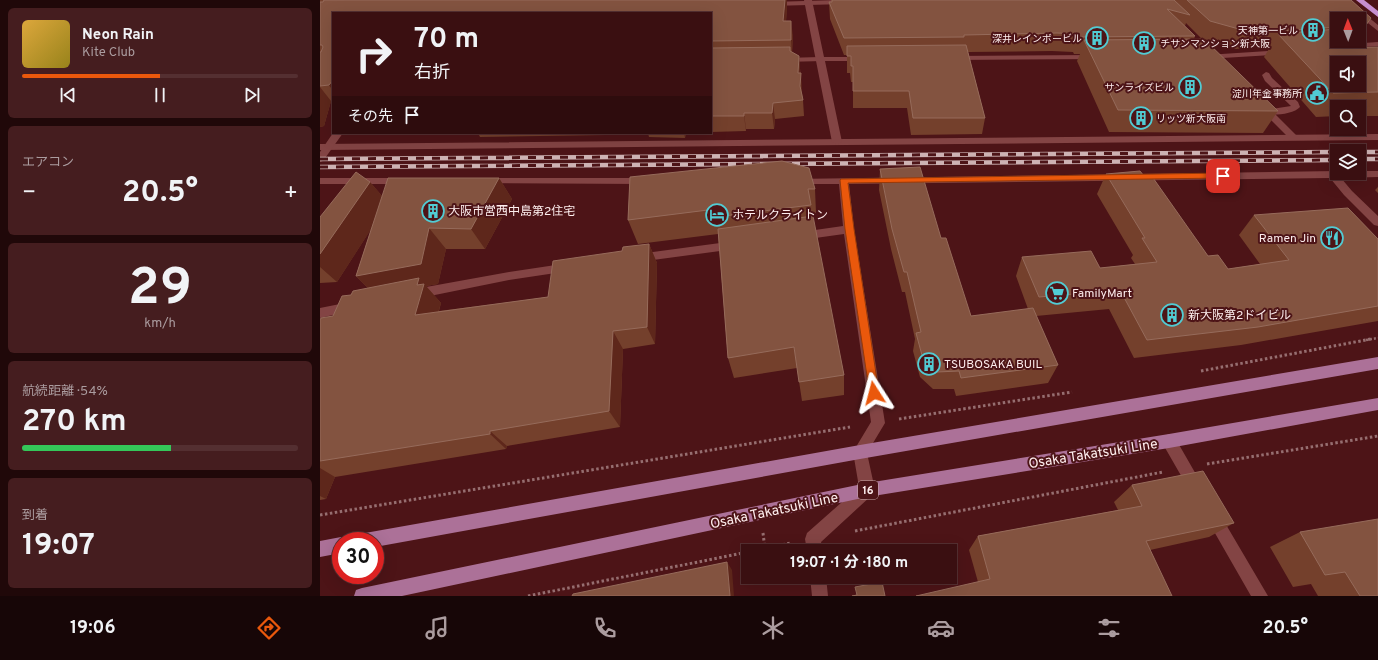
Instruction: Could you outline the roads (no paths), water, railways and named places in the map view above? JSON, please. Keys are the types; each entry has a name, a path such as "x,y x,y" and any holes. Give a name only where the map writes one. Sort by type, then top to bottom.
{"highway":[{"path":"1361,0 1378,14"}],"main road":[{"path":"384,538 860,452 1378,363"},
{"name":"Osaka Takatsuki Line","path":"362,596 867,490 1169,441 1378,404"},
{"path":"320,549 332,547"}],"street":[{"path":"1343,0 1378,29"},
{"path":"808,2 837,142"},
{"path":"761,4 855,2"},
{"path":"1326,48 1378,44"},
{"path":"1202,46 1224,68"},
{"path":"1200,57 1295,51"},
{"path":"947,58 1106,57"},
{"path":"773,60 875,59"},
{"path":"1266,75 1268,79 1295,104 1296,107 1292,109 1268,112"},
{"path":"1257,101 1294,138"},
{"path":"320,159 324,147 337,134"},
{"path":"324,147 1378,137"},
{"path":"1366,174 1378,174"},
{"path":"788,180 1330,175"},
{"path":"472,181 654,180"},
{"path":"815,544 867,490 860,452 878,422 849,229 844,180"},
{"path":"1337,180 1348,193 1378,222"},
{"path":"320,181 417,181"},
{"path":"786,238 849,229"},
{"path":"628,259 746,243"},
{"path":"403,296 509,276 580,266"},
{"path":"320,312 358,305"},
{"path":"1169,441 1260,596"},
{"path":"819,584 820,596"}],"railway":[{"path":"320,159 1330,152"},
{"path":"1366,152 1378,152"},
{"path":"1366,159 1378,159"},
{"path":"320,167 1330,160"}],"place":[{"name":"天神第一ビル","path":"1313,30"},
{"name":"深井レインボービル","path":"1097,38"},
{"name":"チサンマンション新大阪","path":"1144,43"},
{"name":"サンライズビル","path":"1190,87"},
{"name":"淀川年金事務所","path":"1317,93"},
{"name":"リッツ新大阪南","path":"1141,118"},
{"name":"大阪市営西中島第2住宅","path":"433,211"},
{"name":"ホテルクライトン","path":"717,215"},
{"name":"Ramen Jin","path":"1332,238"},
{"name":"FamilyMart","path":"1057,293"},
{"name":"新大阪第2ドイビル","path":"1172,315"},
{"name":"TSUBOSAKA BUIL","path":"929,364"}]}
